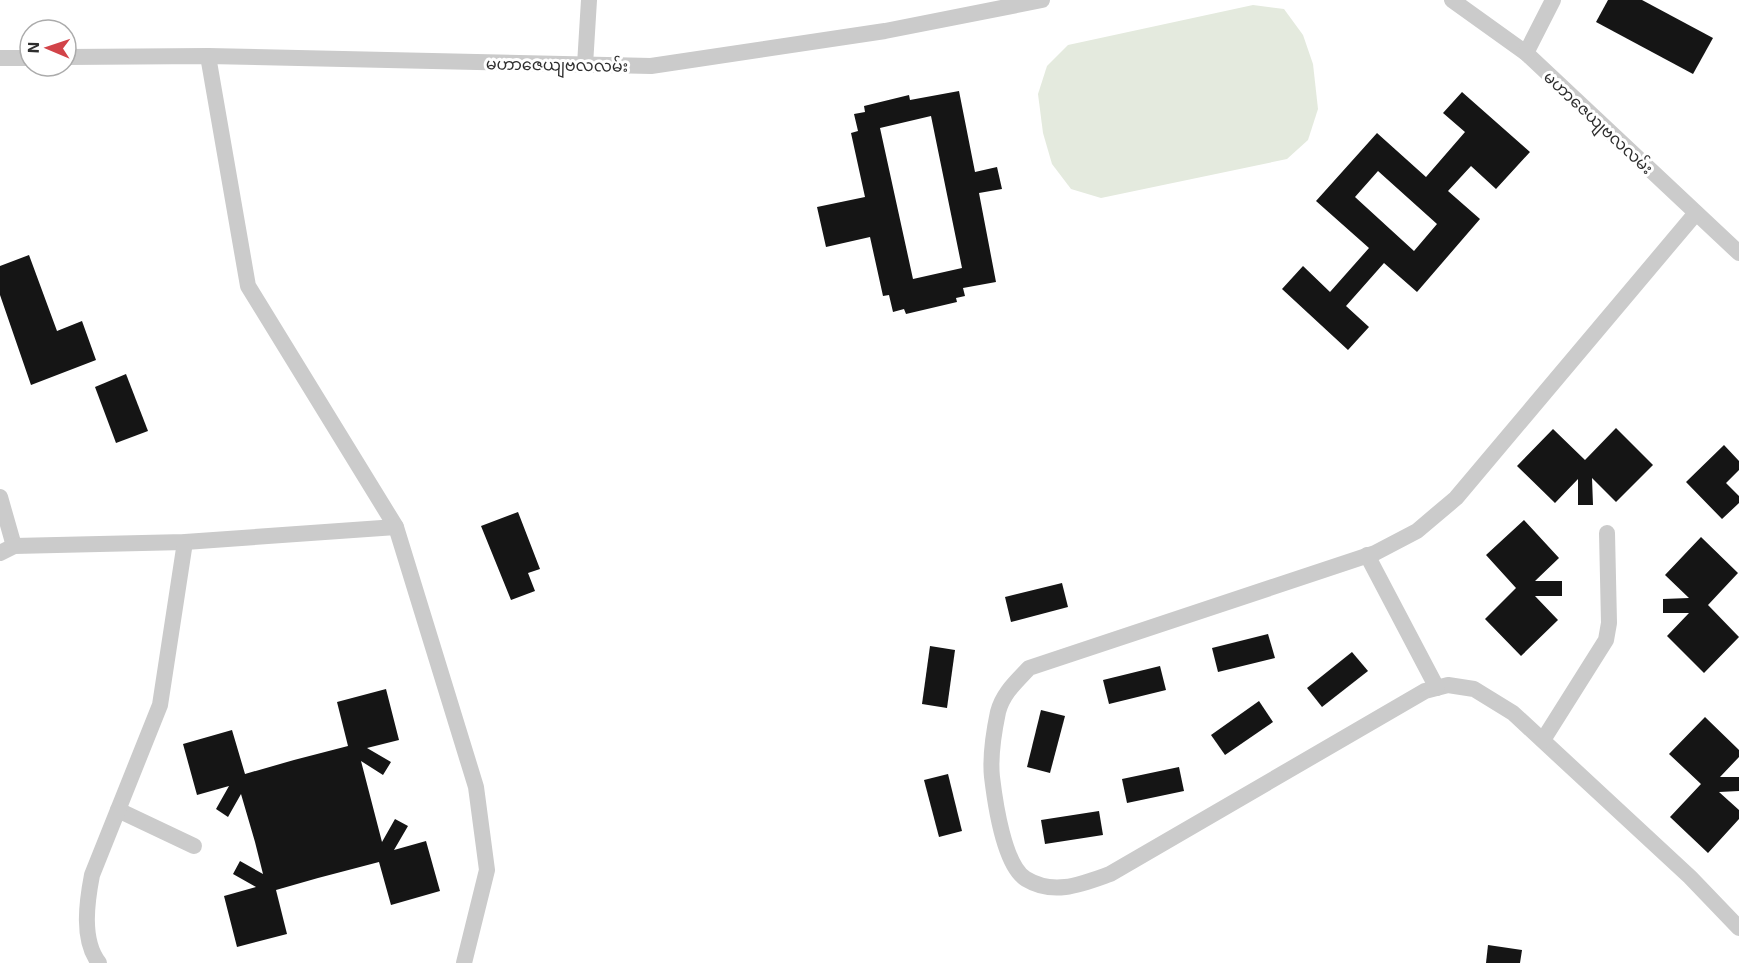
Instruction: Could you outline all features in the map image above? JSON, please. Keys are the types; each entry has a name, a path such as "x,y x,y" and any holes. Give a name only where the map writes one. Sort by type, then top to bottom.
{"street":[{"path":"585,65 589,0"},
{"name":"မဟာဇေယျဗလလမ်း","path":"78,57 208,56 651,66 885,31 1042,0"},
{"name":"မဟာဇေယျဗလလမ်း","path":"1452,0 1526,53 1739,253"},
{"path":"1526,53 1553,0"},
{"path":"208,56 248,286 396,527 476,787 487,870 464,963"},
{"path":"0,58 18,58"},
{"path":"1696,213 1456,498 1417,531 1367,555 1029,668 1007,690 998,712 992,775 1008,856 1024,879 1045,888 1070,888 1110,874 1425,691 1448,686 1474,689 1513,713 1543,740 1690,877 1739,928"},
{"path":"0,497 7,550 185,542 396,527"},
{"path":"1543,740 1606,640 1609,622 1607,533"},
{"path":"99,963 92,955 86,904 92,875 160,705 185,542"},
{"path":"1367,555 1437,688"},
{"path":"118,810 194,846"}],"shaded area":[{"path":"1253,5 1284,9 1303,35 1313,64 1318,109 1308,140 1287,159 1101,198 1071,189 1052,164 1043,133 1038,94 1047,66 1068,45"}],"building":[{"path":"1608,0 1642,0 1713,38 1693,74 1596,22"},
{"path":"959,91 975,172 997,167 1002,189 979,193 996,282 963,288 965,296 956,298 957,302 906,314 904,309 893,312 889,295 883,296 870,237 826,247 817,207 865,197 851,133 858,131 854,114 865,112 864,106 909,95 910,100","holes":["931,116 962,268 913,279 880,128"]},
{"path":"1462,92 1530,152 1496,189 1471,166 1448,191 1480,219 1417,292 1384,263 1346,306 1369,327 1348,350 1282,289 1303,266 1330,292 1369,248 1316,201 1377,133 1426,177 1465,132 1443,113","holes":["1378,171 1437,224 1414,251 1355,197"]},
{"path":"29,255 57,331 82,321 96,360 31,385 0,295 0,266"},
{"path":"126,374 148,431 116,443 95,387"},
{"path":"1616,428 1653,465 1616,502 1592,478 1593,505 1578,505 1578,479 1555,503 1517,466 1553,429 1585,460"},
{"path":"1724,445 1739,461 1739,470 1726,483 1739,496 1739,503 1722,519 1686,482"},
{"path":"518,512 540,569 528,573 535,591 511,600 481,526"},
{"path":"1524,520 1559,558 1535,581 1562,581 1562,596 1535,596 1558,620 1521,656 1485,619 1516,588 1486,555"},
{"path":"1701,537 1738,573 1708,605 1739,637 1704,673 1667,636 1689,613 1663,613 1663,599 1689,598 1665,575"},
{"path":"1062,583 1068,607 1011,622 1005,597"},
{"path":"1268,634 1275,658 1218,672 1212,648"},
{"path":"930,646 955,650 947,708 922,704"},
{"path":"1352,652 1368,671 1322,707 1307,688"},
{"path":"1160,666 1166,690 1109,704 1103,680"},
{"path":"386,689 399,740 367,748 391,762 383,775 361,761 382,842 395,819 408,826 394,850 426,841 440,891 391,905 379,862 318,878 276,890 287,934 237,947 224,896 256,887 233,874 240,861 263,874 255,842 241,794 228,817 216,809 229,786 197,795 183,744 232,730 245,774 348,746 337,702"},
{"path":"1259,701 1273,722 1225,755 1211,735"},
{"path":"1041,710 1065,716 1050,773 1027,767"},
{"path":"1705,717 1739,750 1739,757 1720,777 1739,777 1739,791 1719,792 1739,810 1739,819 1708,853 1670,817 1701,784 1669,754"},
{"path":"1179,767 1184,791 1127,803 1122,779"},
{"path":"948,774 962,831 939,837 924,780"},
{"path":"1099,811 1103,835 1045,844 1041,820"},
{"path":"1488,945 1522,950 1520,963 1486,963"}]}
